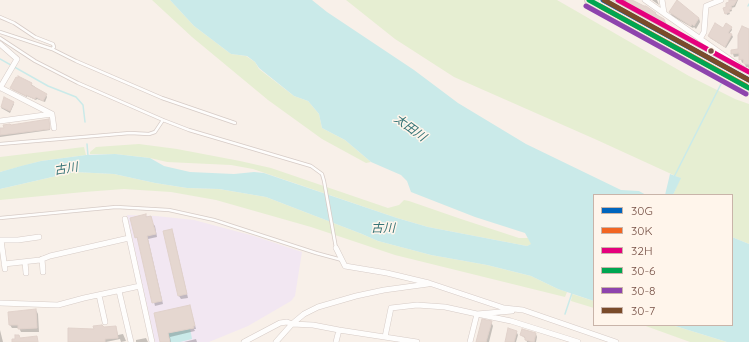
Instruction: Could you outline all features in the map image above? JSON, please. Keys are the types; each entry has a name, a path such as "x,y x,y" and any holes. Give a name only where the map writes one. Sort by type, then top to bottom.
{"main road":[{"path":"589,0 749,88"},
{"path":"603,0 749,80"}],"street":[{"path":"645,0 749,73"},
{"path":"662,0 664,13"},
{"path":"700,39 704,32 706,6 721,0"},
{"path":"0,44 17,59 0,88 52,114"},
{"path":"0,121 52,114"},
{"path":"52,114 54,128"},
{"path":"125,219 152,342"},
{"path":"39,237 18,240 1,240 4,267 42,260 50,256 129,238"},
{"path":"336,248 345,266 350,268 387,273 429,283 504,308 523,310 616,342"},
{"path":"42,260 43,272"},
{"path":"25,262 26,273"},
{"path":"276,342 292,324 304,314 318,307 363,294 429,283"},
{"path":"0,303 52,306 140,286"},
{"path":"119,291 131,342"},
{"path":"99,295 105,322"},
{"path":"385,337 391,308 417,305 445,307 511,321 578,342"},
{"path":"477,314 523,310"},
{"path":"470,342 477,314"},
{"path":"244,342 280,323 287,322 292,324 313,325 417,342"},
{"path":"336,342 339,330"},
{"path":"556,342 557,335"},
{"path":"375,342 377,336"}],"lane":[{"path":"0,16 34,36 53,44 54,47 52,49"},
{"path":"0,32 52,49 76,62 162,98 235,123"},
{"path":"0,38 35,61 72,80 163,120 189,130 311,166 322,174 336,248"},
{"path":"0,144 130,133 149,134 155,132 163,120"},
{"path":"0,218 116,207 169,210 214,220 316,254 342,260"}],"shaded area":[{"path":"127,215 194,220 254,236 302,252 295,296 291,301 248,326 209,342 155,342"}],"green space":[{"path":"152,0 170,0 194,26 231,54 246,56 255,62 259,69 294,96 308,101 319,114 322,128 345,140 371,162 366,163 322,139 268,100 192,37"},
{"path":"346,0 557,0 689,76 735,99 749,104 749,244 733,237 733,194 673,194 680,178 454,77 395,39"},
{"path":"139,144 177,149 271,168 388,208 399,205 404,200 409,201 519,238 528,238 532,244 527,246 428,227 397,218 253,169 231,165 167,162 150,158 115,154 90,154 90,152 96,147"},
{"path":"84,147 86,155 41,161 0,172 0,157"},
{"path":"74,172 114,174 187,188 219,189 266,197 378,241 431,255 487,265 531,276 567,292 565,297 395,255 311,227 216,200 171,192 124,189 0,200 0,189"},
{"path":"572,294 593,301 593,308 571,301"},
{"path":"646,326 675,326 727,342 690,342"}],"water":[{"path":"170,0 312,0 327,12 414,70 458,103 526,144 621,190 639,191 644,194 593,194 593,301 558,289 531,276 487,265 431,255 378,241 266,197 219,189 187,188 114,174 74,172 0,189 0,172 41,161 86,155 115,154 150,158 164,166 190,172 234,174 254,172 264,173 428,227 527,246 531,244 525,233 475,217 411,192 407,181 401,175 371,162 345,140 322,128 319,114 308,101 294,96 259,68 255,62 247,56 231,54 194,26"},
{"path":"670,174 681,178 673,194 665,194"},
{"path":"733,237 749,244 749,342 727,342 675,326 733,326"},
{"path":"190,328 192,339 180,342 170,342 168,333"}],"building":[{"path":"627,0 632,0 646,6 656,13 655,14 664,19 667,27 625,4"},
{"path":"677,0 699,18 694,26 692,24 691,26 669,12"},
{"path":"729,0 737,0 734,5 731,6 732,9 729,10 730,12 725,14 723,8 726,7 726,3 729,2"},
{"path":"715,23 723,28 726,23 732,27 728,33 732,34 725,47 708,36"},
{"path":"742,26 749,29 749,64 744,64 743,59 739,60 739,53 731,54 731,50 738,49 738,35"},
{"path":"18,76 32,83 31,85 47,94 43,101 36,97 35,99 26,96 10,88"},
{"path":"4,97 14,102 10,111 1,107"},
{"path":"49,119 50,129 0,135 0,128 4,128 3,125"},
{"path":"146,214 146,217 151,216 156,234 147,236 162,301 152,303 137,237 135,238 130,218"},
{"path":"172,229 187,294 178,296 163,231"},
{"path":"190,305 195,326 193,326 194,328 168,333 170,342 160,342 154,313"},
{"path":"36,309 37,328 18,329 18,325 9,325 8,312"},
{"path":"482,319 492,321 486,342 476,342"},
{"path":"102,325 104,327 116,326 118,338 105,339 105,342 68,342 68,328 94,329 93,326"},
{"path":"508,328 517,331 514,342 505,342"},
{"path":"522,329 536,333 534,342 525,340 525,337 520,335"},
{"path":"15,335 19,335 20,338 37,336 38,342 12,342 12,339 15,339"}],"waterway":[{"path":"0,59 48,86 76,97 83,105 85,122"},
{"path":"674,177 721,84"},
{"path":"87,144 88,156"},
{"path":"565,314 572,293"}],"transit line":[{"name":"30-6","path":"589,0 749,88"},
{"name":"30G","path":"603,0 749,80"},
{"name":"30-7","path":"604,0 749,80"},
{"name":"32H","path":"618,0 749,72"},
{"name":"30-8","path":"586,6 746,94"},
{"name":"30K","path":"600,6 746,86"}],"water label":[{"name":"太田川","path":"410,128"},
{"name":"古川","path":"66,169"},
{"name":"古川","path":"383,228"}]}
